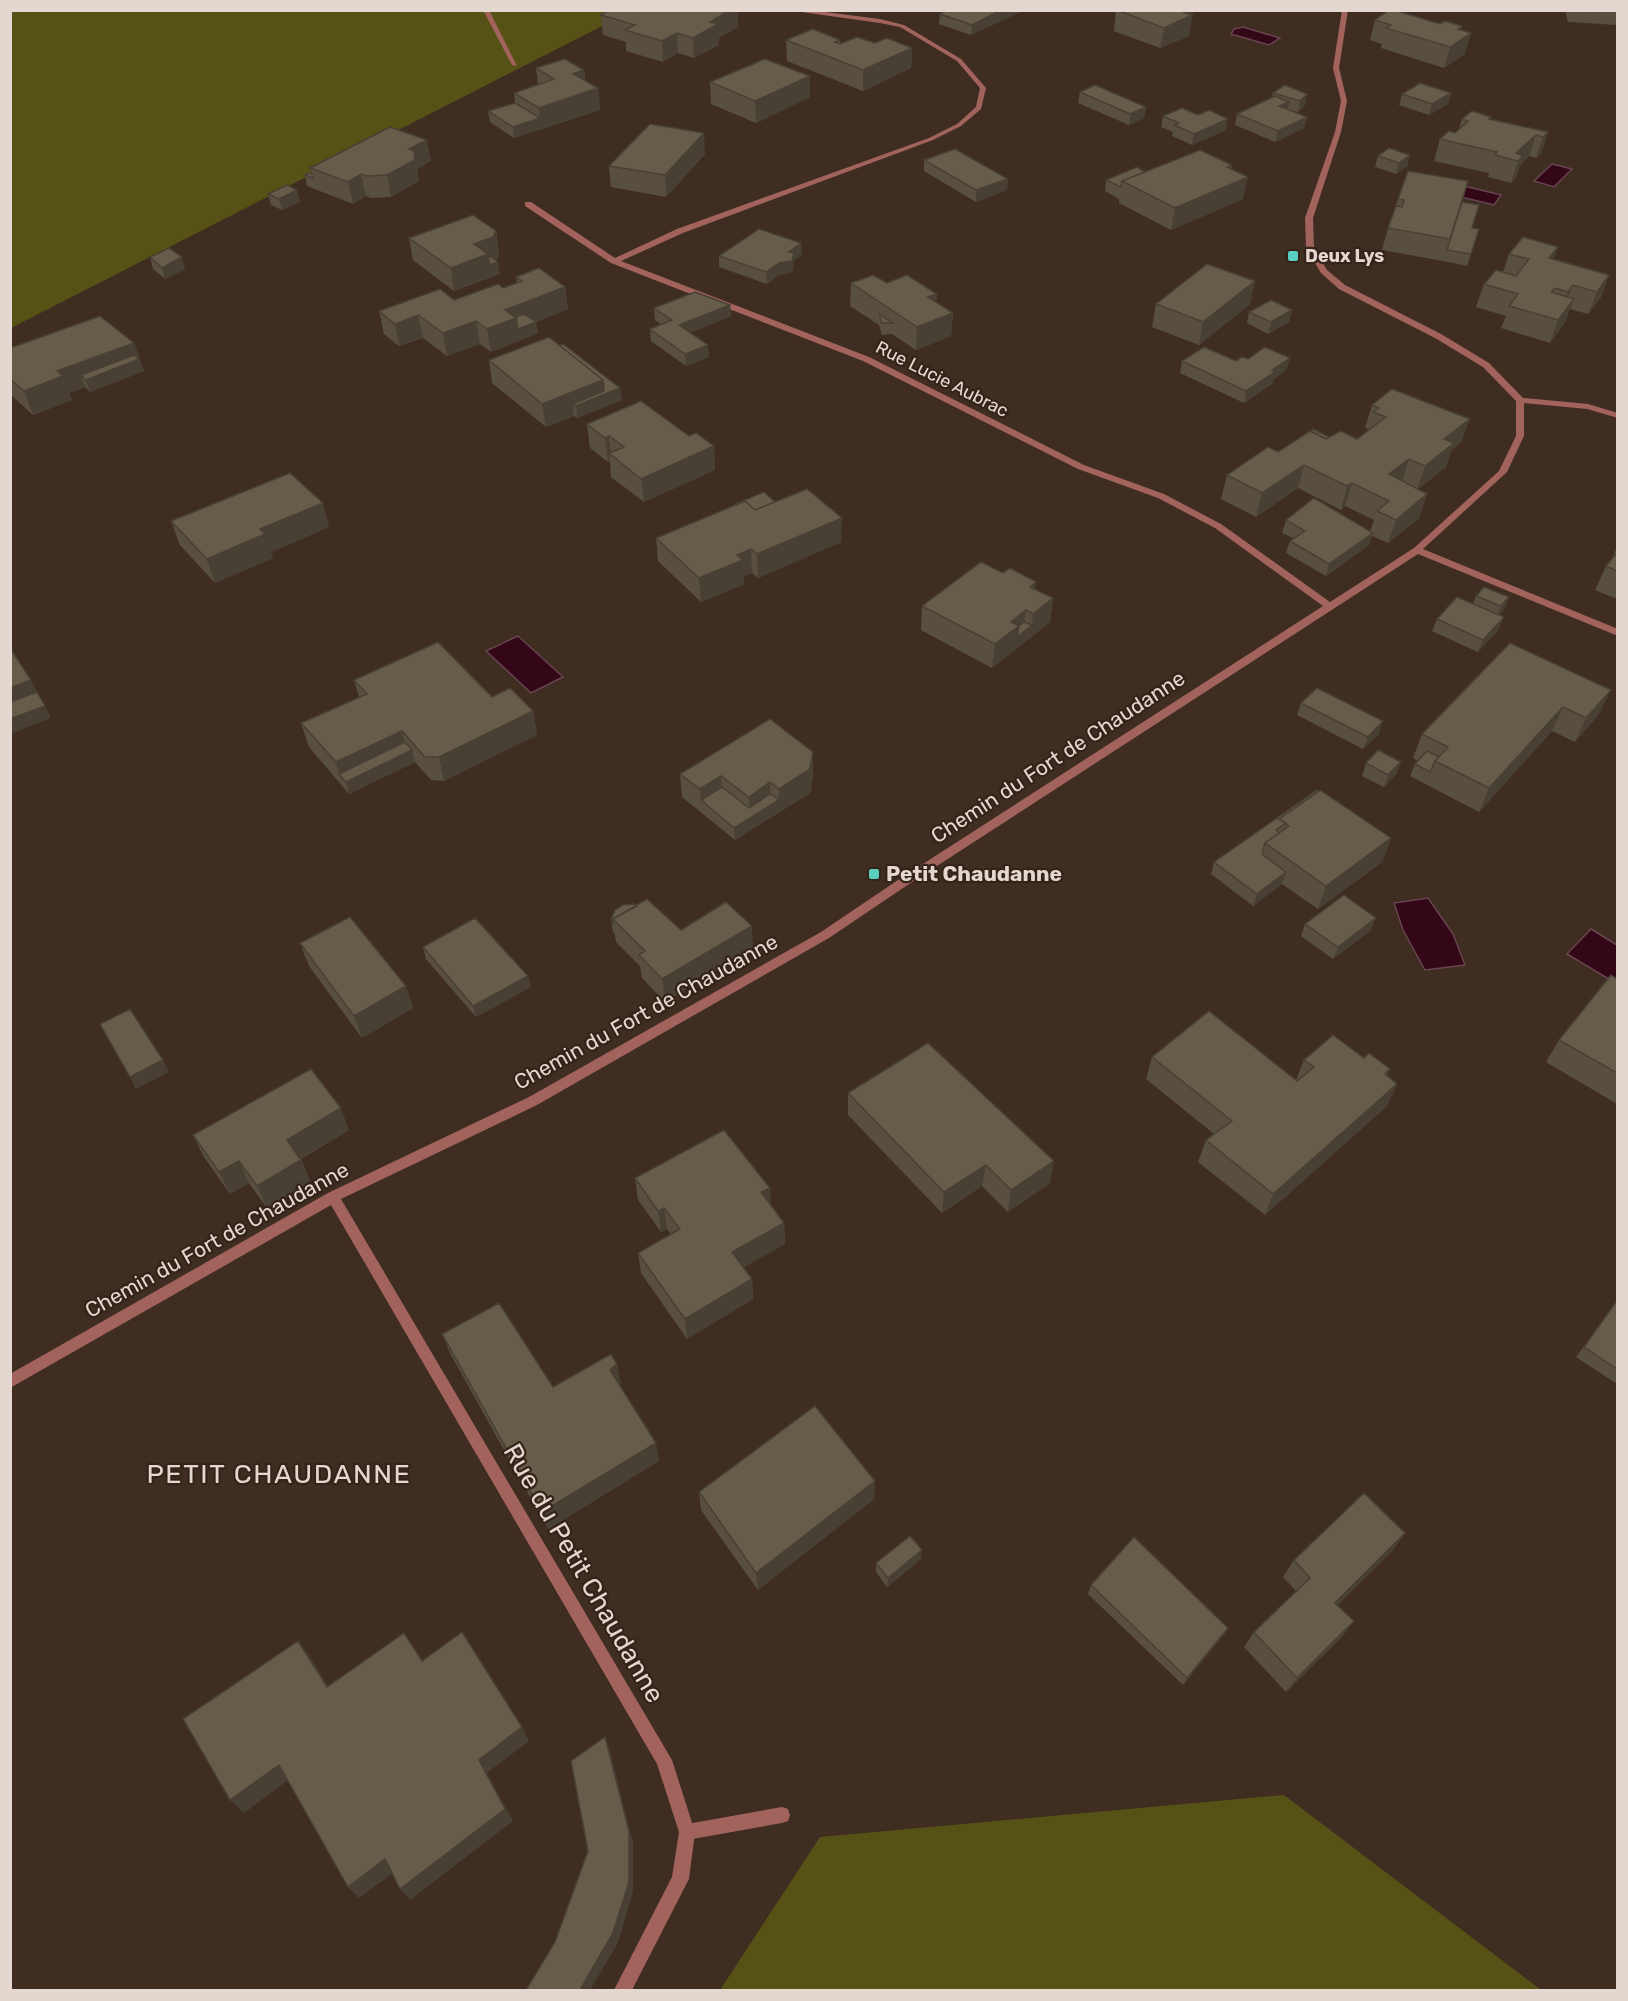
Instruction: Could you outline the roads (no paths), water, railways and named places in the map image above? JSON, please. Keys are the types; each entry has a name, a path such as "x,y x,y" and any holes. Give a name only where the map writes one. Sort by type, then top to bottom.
{"street":[{"path":"486,10 515,66"},
{"path":"614,261 680,231 931,139 959,125 979,108 983,88 959,60 902,26 880,21 790,10"},
{"path":"1345,10 1336,68 1344,101 1338,132 1309,218 1310,248 1324,271 1342,287 1438,336 1486,365 1520,400 1588,407 1617,416"},
{"name":"Rue Lucie Aubrac","path":"528,204 614,261 866,359 1082,467 1161,496 1218,526 1329,606"},
{"name":"Chemin du Fort de Chaudanne","path":"10,1382 333,1197 533,1101 825,935 1417,550 1503,472 1520,436 1520,400"},
{"path":"1417,550 1617,633"},
{"name":"Rue du Petit Chaudanne","path":"333,1197 664,1760 687,1832 680,1879 623,1990"},
{"path":"687,1832 782,1815"}],"place":[{"name":"Deux Lys","path":"1293,256"},
{"name":"Petit Chaudanne","path":"874,874"}],"district":[{"name":"PETIT CHAUDANNE","path":"279,1474"}]}
